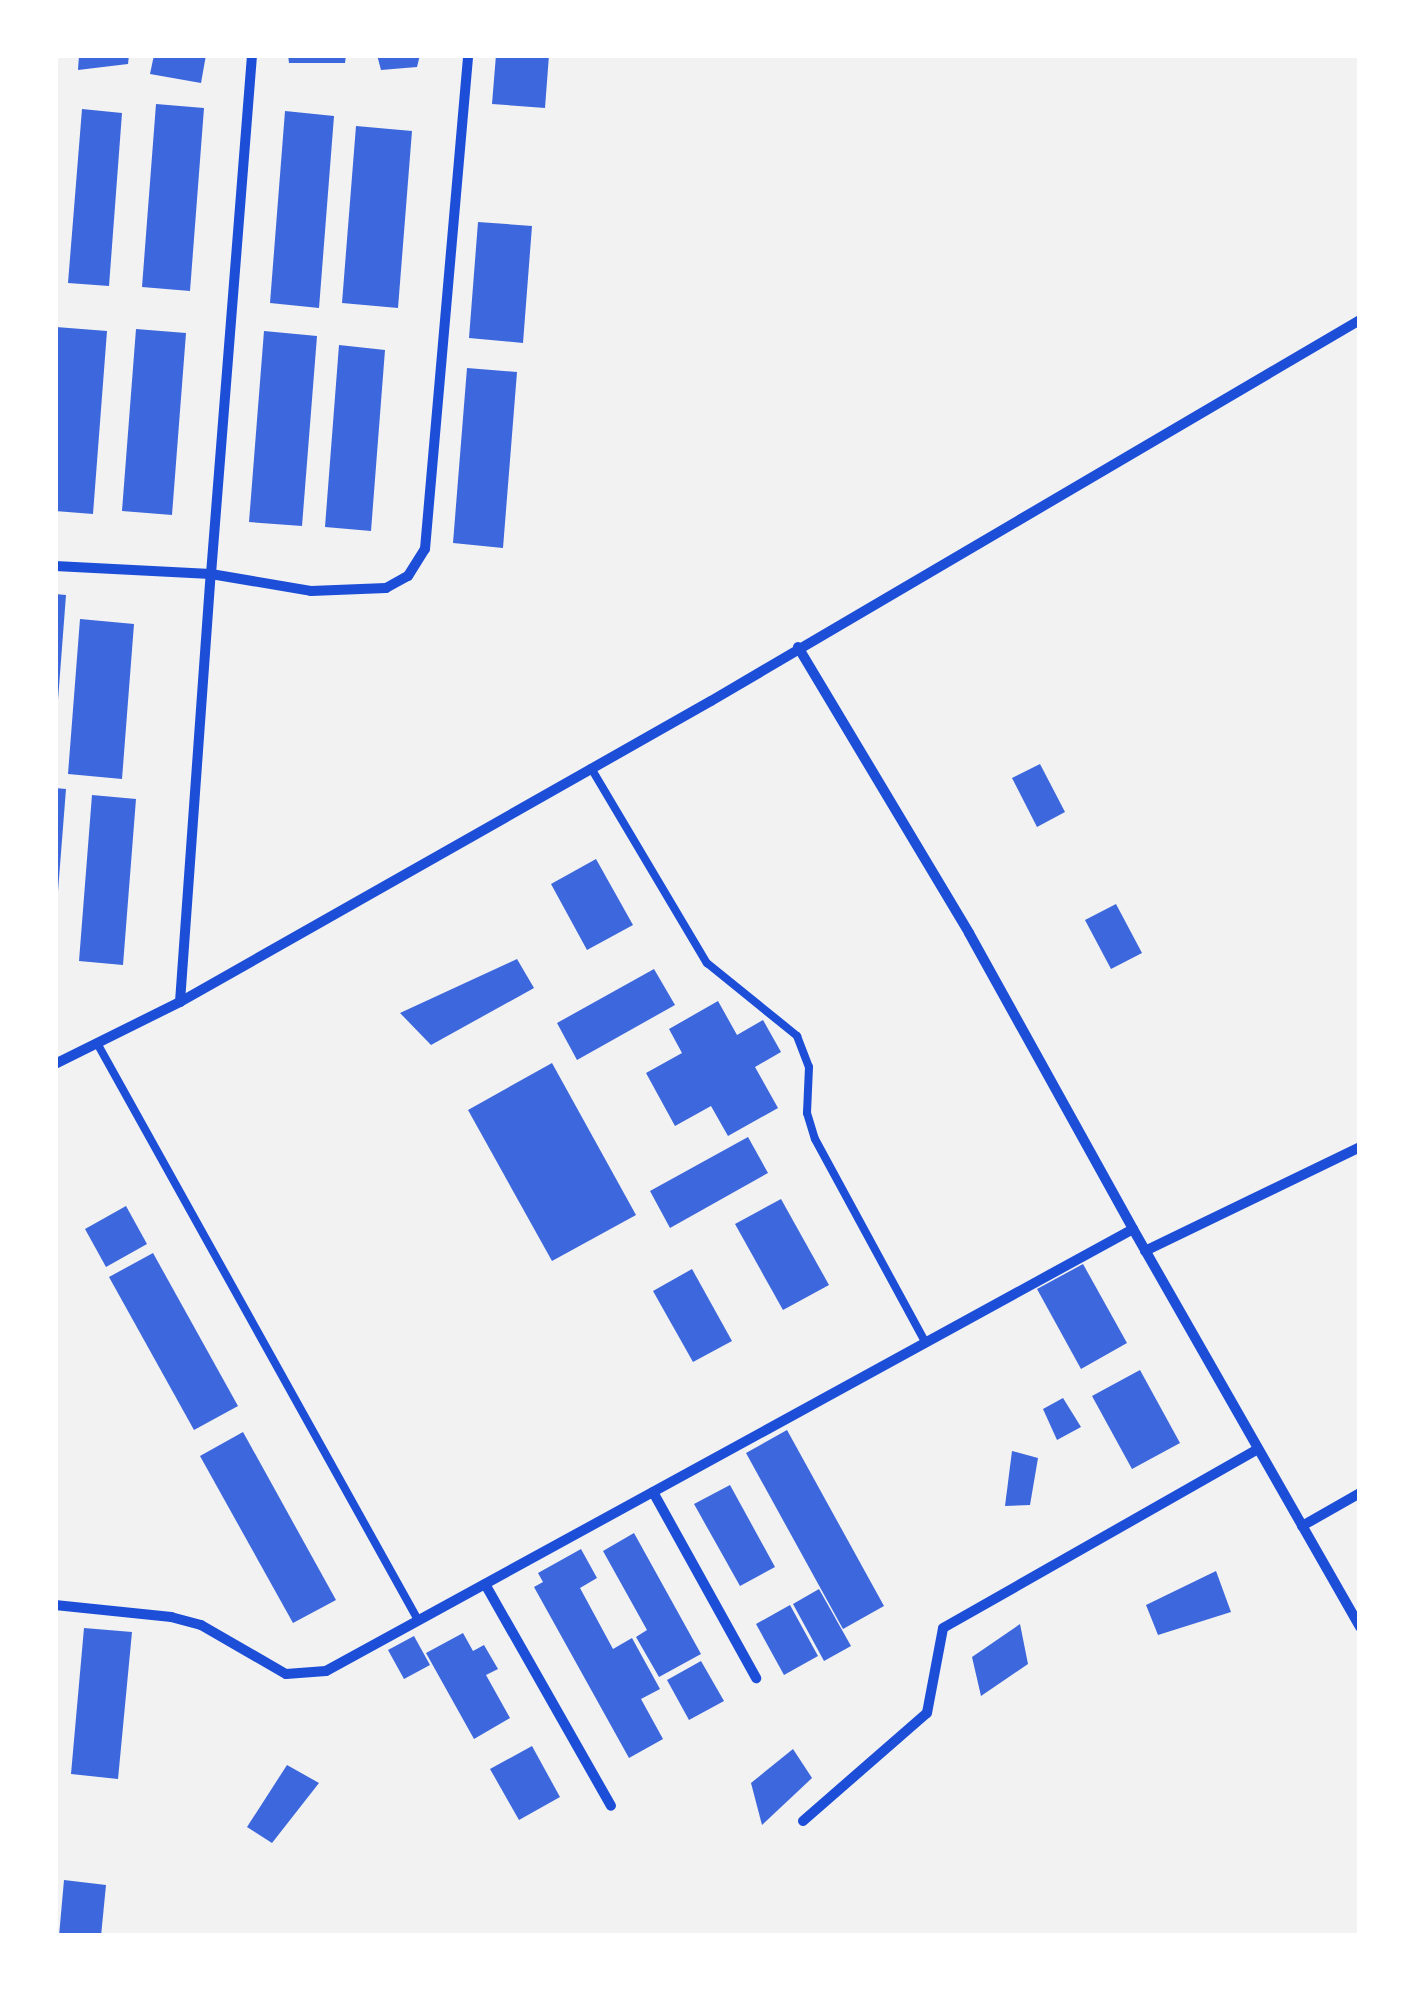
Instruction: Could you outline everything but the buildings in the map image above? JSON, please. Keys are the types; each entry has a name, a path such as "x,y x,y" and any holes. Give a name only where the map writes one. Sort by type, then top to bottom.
{"street":[{"path":"180,1002 252,55"},
{"path":"55,566 211,574 311,591 386,588 418,566 426,549 468,55"},
{"path":"55,1064 180,1002 591,768 1360,320"},
{"path":"798,647 969,933 1360,1627"},
{"path":"1146,1251 1360,1147"},
{"path":"55,1605 136,1609 201,1625 286,1674 308,1675 485,1584 1133,1230"},
{"path":"804,1821 927,1713 942,1628 1258,1449"},
{"path":"653,1492 756,1678"},
{"path":"1302,1526 1360,1494"},
{"path":"485,1584 611,1806"}],"lane":[{"path":"591,768 707,962 796,1036 809,1067 807,1113 814,1139 925,1342"},
{"path":"97,1044 418,1620"}]}
